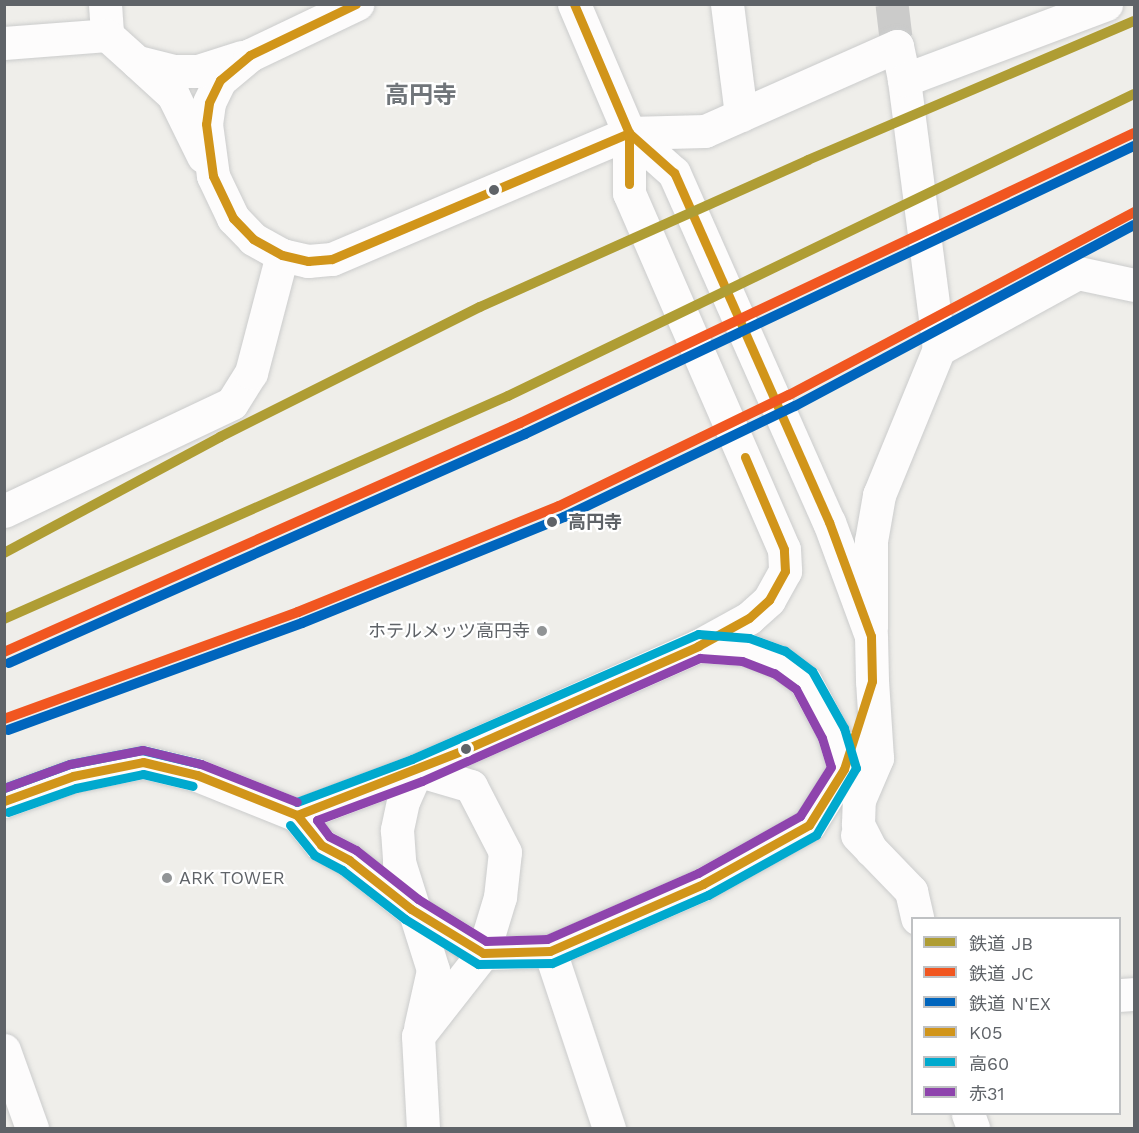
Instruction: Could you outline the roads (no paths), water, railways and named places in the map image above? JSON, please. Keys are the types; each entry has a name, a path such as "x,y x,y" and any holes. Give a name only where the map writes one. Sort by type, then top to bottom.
{"street":[{"path":"137,62 175,71 198,71 250,55 357,4"},
{"path":"297,815 417,770 698,646 749,618 769,600 785,571 784,549 629,193 629,133 574,4"},
{"path":"727,4 741,115"},
{"path":"904,80 1098,6"},
{"path":"4,43 106,20 137,62 173,95 233,218 253,239 282,255 308,261 332,259 629,133 705,131 897,46 904,80 939,348 879,495 868,586 877,758 859,800 858,824 871,850"},
{"path":"213,176 206,124 209,103 220,80 250,55"},
{"path":"629,133 674,172 829,522 871,636"},
{"path":"4,511 232,403 251,373 282,255"},
{"path":"939,348 1078,273 1134,285"},
{"path":"698,646 745,649 780,662 805,681 833,733 844,769"},
{"path":"4,801 73,776 143,762 197,775 297,815 321,845 349,860 411,909 483,953 550,951 703,884 809,825 844,769 872,681"},
{"path":"417,770 403,801 398,830 399,862 411,909 433,970 418,1036 423,1128"},
{"path":"417,770 471,786 505,852 500,897 483,953 418,1036"},
{"path":"809,825 837,825 854,831 911,891 917,917"},
{"path":"550,951 609,1128"},
{"path":"4,1050 32,1128"}],"tunnel":[{"path":"892,4 897,46"}],"rail line":[{"name":"JB","path":"4,553 220,437 480,307 808,160 1134,21"},
{"name":"JB","path":"4,619 508,396 1134,94"},
{"name":"JC","path":"4,652 520,423 1134,133"},
{"name":"N'EX","path":"9,663 525,434 1134,146"},
{"name":"JC","path":"4,719 298,612 559,506 789,395 1134,212"},
{"name":"N'EX","path":"8,730 302,623 564,517 795,406 1134,225"}],"place":[{"name":"高円寺","path":"552,522"},
{"name":"ホテルメッツ高円寺","path":"542,631"},
{"name":"ARK TOWER","path":"167,878"}],"district":[{"name":"高円寺","path":"421,96"}]}
